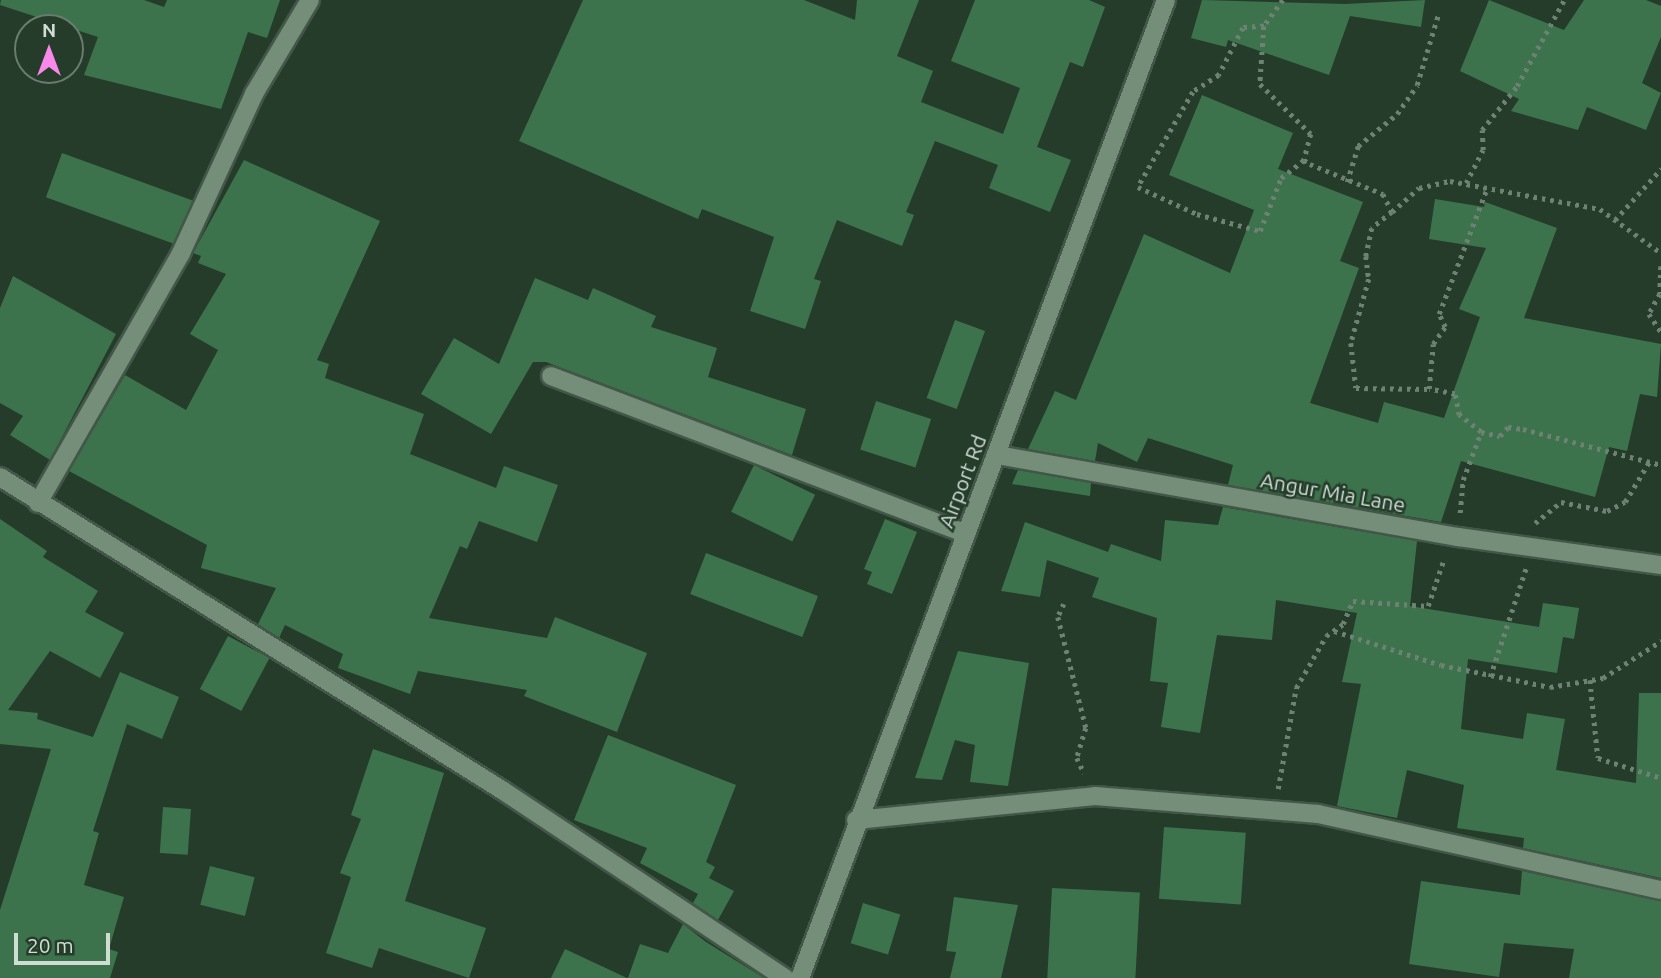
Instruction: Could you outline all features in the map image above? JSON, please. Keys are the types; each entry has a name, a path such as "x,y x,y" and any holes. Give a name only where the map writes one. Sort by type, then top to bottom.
{"street":[{"path":"37,503 181,253 254,94 310,0"},
{"name":"Airport Rd","path":"800,978 856,820 998,455 1166,0"},
{"path":"551,376 966,534"},
{"name":"Angur Mia Lane","path":"998,455 1458,537 1661,565"},
{"path":"0,477 37,503 502,790 785,978"},
{"path":"856,820 1095,796 1274,810 1318,814 1661,890"}],"path":[{"path":"1264,26 1243,28 1219,75 1193,92 1185,115 1160,141 1138,187 1197,214 1260,231 1281,178 1304,160 1311,134 1260,84 1264,26 1283,0"},
{"path":"1466,183 1483,150 1482,130 1517,86 1564,0"},
{"path":"1347,182 1358,146 1397,114 1417,85 1439,12"},
{"path":"1304,160 1347,182 1383,194 1392,212"},
{"path":"1615,220 1661,169"},
{"path":"1661,253 1600,209 1466,183 1419,188 1372,228 1366,256 1369,279 1352,344 1356,388 1429,390 1455,394 1459,415 1481,432 1500,436 1508,427 1523,429 1661,465"},
{"path":"1429,390 1433,344 1445,327 1439,314 1470,247 1487,188"},
{"path":"1661,266 1660,294 1649,314 1661,332"},
{"path":"1274,810 1296,688 1353,600 1428,606 1438,568 1458,537 1463,480 1481,432"},
{"path":"1490,677 1525,578 1534,524 1561,502 1607,511 1625,502 1649,463"},
{"path":"1063,604 1058,617 1086,728 1077,758 1095,796"},
{"path":"1334,631 1490,677 1550,687 1590,680 1661,641"},
{"path":"1590,680 1598,758 1661,778"}],"building":[{"path":"1,0 144,0 164,7 167,0 280,0 267,38 248,32 221,109 84,75 98,37 84,32 84,14 28,14 0,5"},
{"path":"583,0 804,0 855,20 857,0 919,0 897,56 933,71 921,102 1003,134 1020,88 951,61 975,0 1089,0 1105,7 1083,67 1070,62 1037,147 1071,160 1050,212 989,188 998,165 935,141 906,212 914,215 902,246 837,220 814,279 821,281 805,329 750,311 774,237 702,209 698,219 519,141"},
{"path":"1202,0 1345,4 1425,0 1421,27 1350,16 1329,75 1228,40 1226,47 1191,38"},
{"path":"1489,0 1564,30 1584,0 1646,0 1661,6 1661,37 1642,83 1661,93 1646,130 1587,107 1578,130 1511,111 1519,99 1460,71"},
{"path":"1202,95 1293,133 1278,169 1363,202 1340,261 1359,268 1310,403 1378,423 1384,402 1444,418 1480,317 1459,309 1486,248 1429,239 1435,199 1484,207 1485,202 1557,228 1524,318 1661,344 1657,397 1640,394 1627,451 1609,447 1595,497 1461,461 1441,522 1228,485 1233,465 1148,438 1137,462 1098,443 1095,461 1028,449 1055,391 1076,400 1144,234 1230,273 1254,210 1169,175"},
{"path":"62,153 193,201 177,245 46,197"},
{"path":"244,160 380,221 317,360 329,364 325,378 424,414 410,454 496,488 504,466 558,485 537,542 479,521 467,549 460,546 429,618 547,638 555,617 647,653 617,732 524,696 527,690 418,671 410,694 338,668 343,654 285,625 279,638 258,624 276,588 201,568 207,545 69,471 125,375 186,410 218,350 190,334 226,274 198,263 201,256 193,253"},
{"path":"13,276 116,334 50,460 10,435 23,416 0,403 0,308"},
{"path":"535,278 588,300 593,288 656,316 651,327 717,348 708,377 806,409 792,455 546,362 533,362 491,434 421,394 454,338 499,364"},
{"path":"955,320 985,331 957,409 927,398"},
{"path":"876,401 931,419 915,467 860,450"},
{"path":"754,465 815,495 792,542 731,512"},
{"path":"1018,470 1091,483 1090,496 1012,484"},
{"path":"1223,507 1417,541 1410,606 1539,627 1543,603 1579,608 1574,639 1563,637 1557,673 1468,659 1461,729 1523,739 1527,713 1565,719 1556,770 1636,783 1639,693 1661,693 1661,878 1523,848 1524,838 1457,828 1464,785 1407,770 1397,818 1337,806 1361,684 1342,682 1357,613 1276,600 1272,640 1217,635 1200,733 1161,727 1168,683 1150,681 1157,618 1092,597 1099,578 1047,560 1040,597 1001,591 1025,522 1108,552 1111,544 1161,561 1165,520 1218,525"},
{"path":"0,519 47,551 43,557 98,591 85,612 124,633 100,678 50,651 8,710 38,713 37,719 93,737 120,672 179,697 162,739 127,724 93,831 99,833 84,885 124,897 109,949 118,952 110,978 0,978 0,910 51,749 0,744"},
{"path":"885,519 917,532 892,594 867,584 872,572 864,569"},
{"path":"706,553 818,596 802,637 690,594"},
{"path":"228,636 269,658 241,711 200,689"},
{"path":"958,651 1029,663 1008,786 970,782 975,745 955,740 942,780 915,778"},
{"path":"608,735 736,785 706,862 715,867 709,878 734,891 718,920 693,903 698,894 640,863 647,848 574,820"},
{"path":"373,749 444,773 405,901 486,928 469,978 379,948 372,968 326,953 351,877 340,873 361,819 351,815"},
{"path":"163,807 191,809 188,855 160,853"},
{"path":"1164,827 1246,833 1241,905 1159,899"},
{"path":"210,866 255,877 245,916 200,905"},
{"path":"1522,871 1661,901 1661,978 1569,978 1574,949 1504,943 1499,977 1409,964 1421,881 1520,895"},
{"path":"1052,888 1140,893 1135,978 1047,978"},
{"path":"954,897 1018,905 1001,978 950,978 956,952 946,951"},
{"path":"863,903 900,914 888,955 851,943"},
{"path":"683,924 706,942 764,978 628,978 640,944 668,953"},
{"path":"565,949 627,978 551,978"}]}
